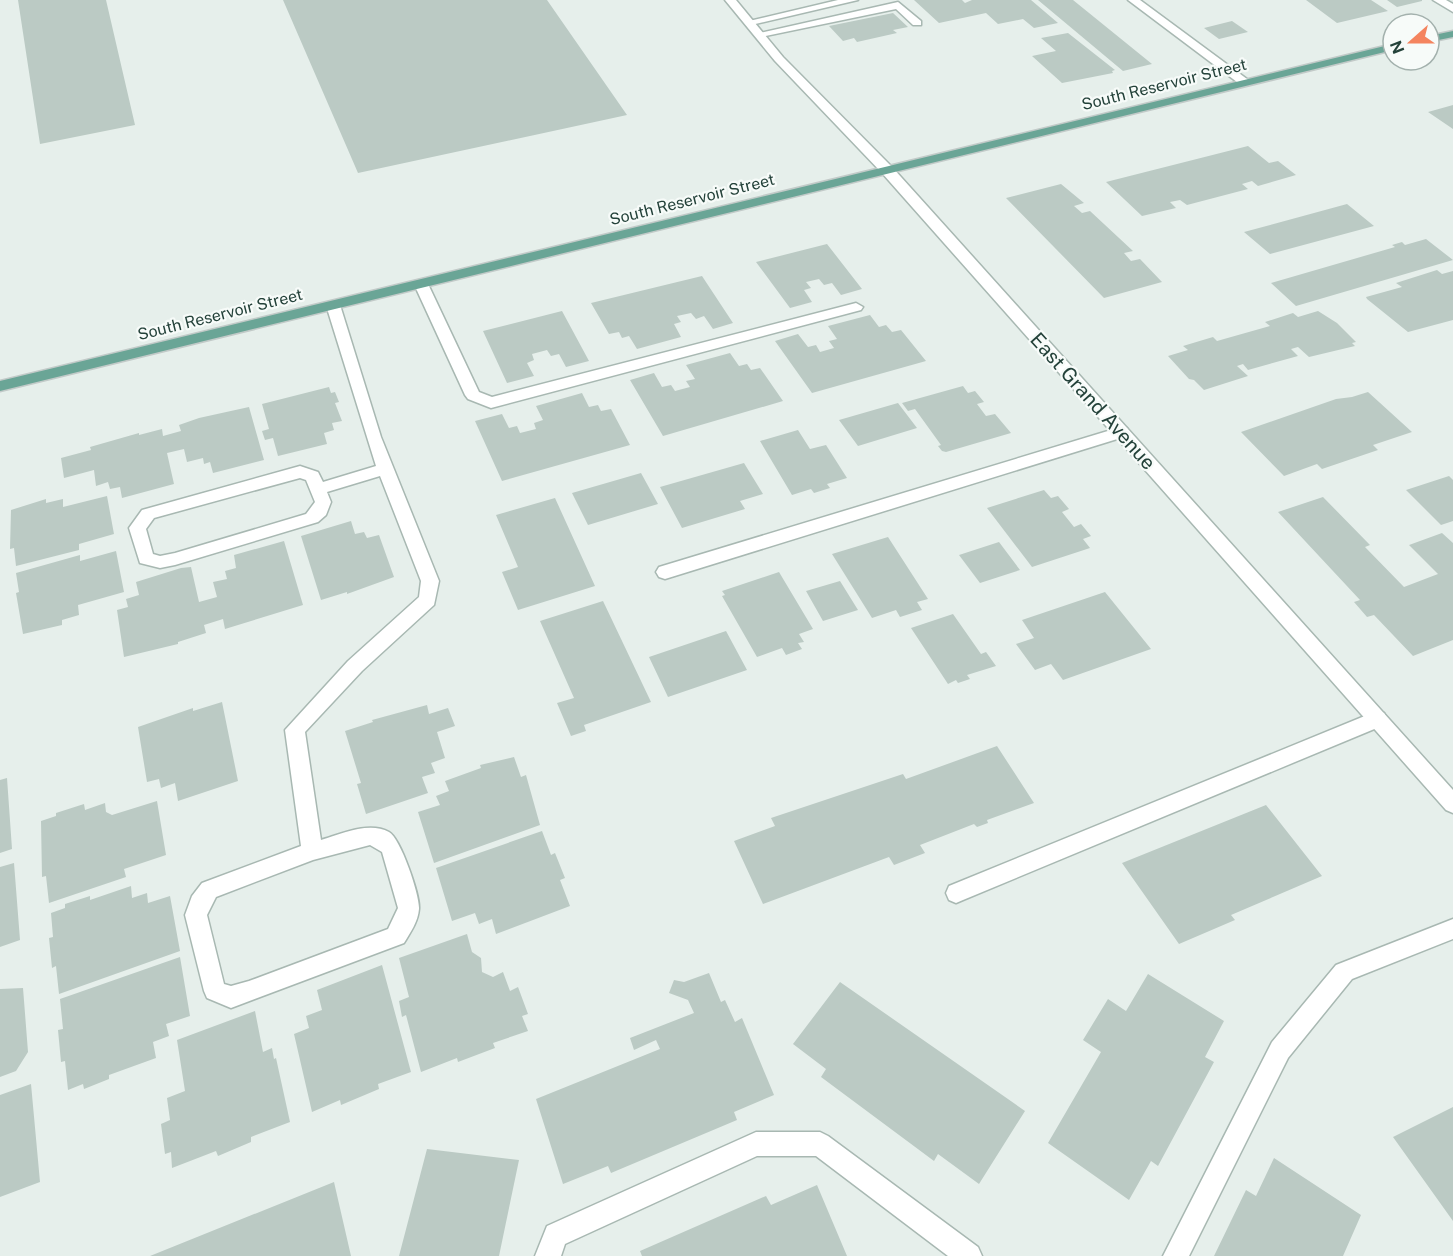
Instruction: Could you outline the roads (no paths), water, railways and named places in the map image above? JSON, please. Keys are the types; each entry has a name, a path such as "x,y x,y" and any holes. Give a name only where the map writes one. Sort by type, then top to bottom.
{"main road":[{"name":"South Reservoir Street","path":"0,386 1381,51"}],"street":[{"name":"East Grand Avenue","path":"730,0 756,28 779,59 887,170 1453,804"},
{"path":"756,28 853,0"},
{"path":"1133,0 1245,82"},
{"path":"1438,0 1453,9"},
{"path":"756,28 898,5 917,24"},
{"path":"421,284 473,395 492,404 856,307"},
{"path":"312,851 295,730 355,666 428,600 430,581 373,437 333,305"},
{"path":"665,572 1121,432"},
{"path":"318,489 387,468"},
{"path":"300,472 312,476 318,489 323,502 320,511 312,518 175,559 160,562 146,558 137,528 148,514 300,472"},
{"path":"956,893 1377,719"},
{"path":"370,836 383,839 391,847 409,908 405,923 396,936 249,992 231,997 215,991 196,915 199,903 209,890 312,851 370,836"},
{"path":"1176,1256 1280,1050 1344,972 1453,929"},
{"path":"548,1256 556,1235 756,1144 820,1144 969,1256"}]}
